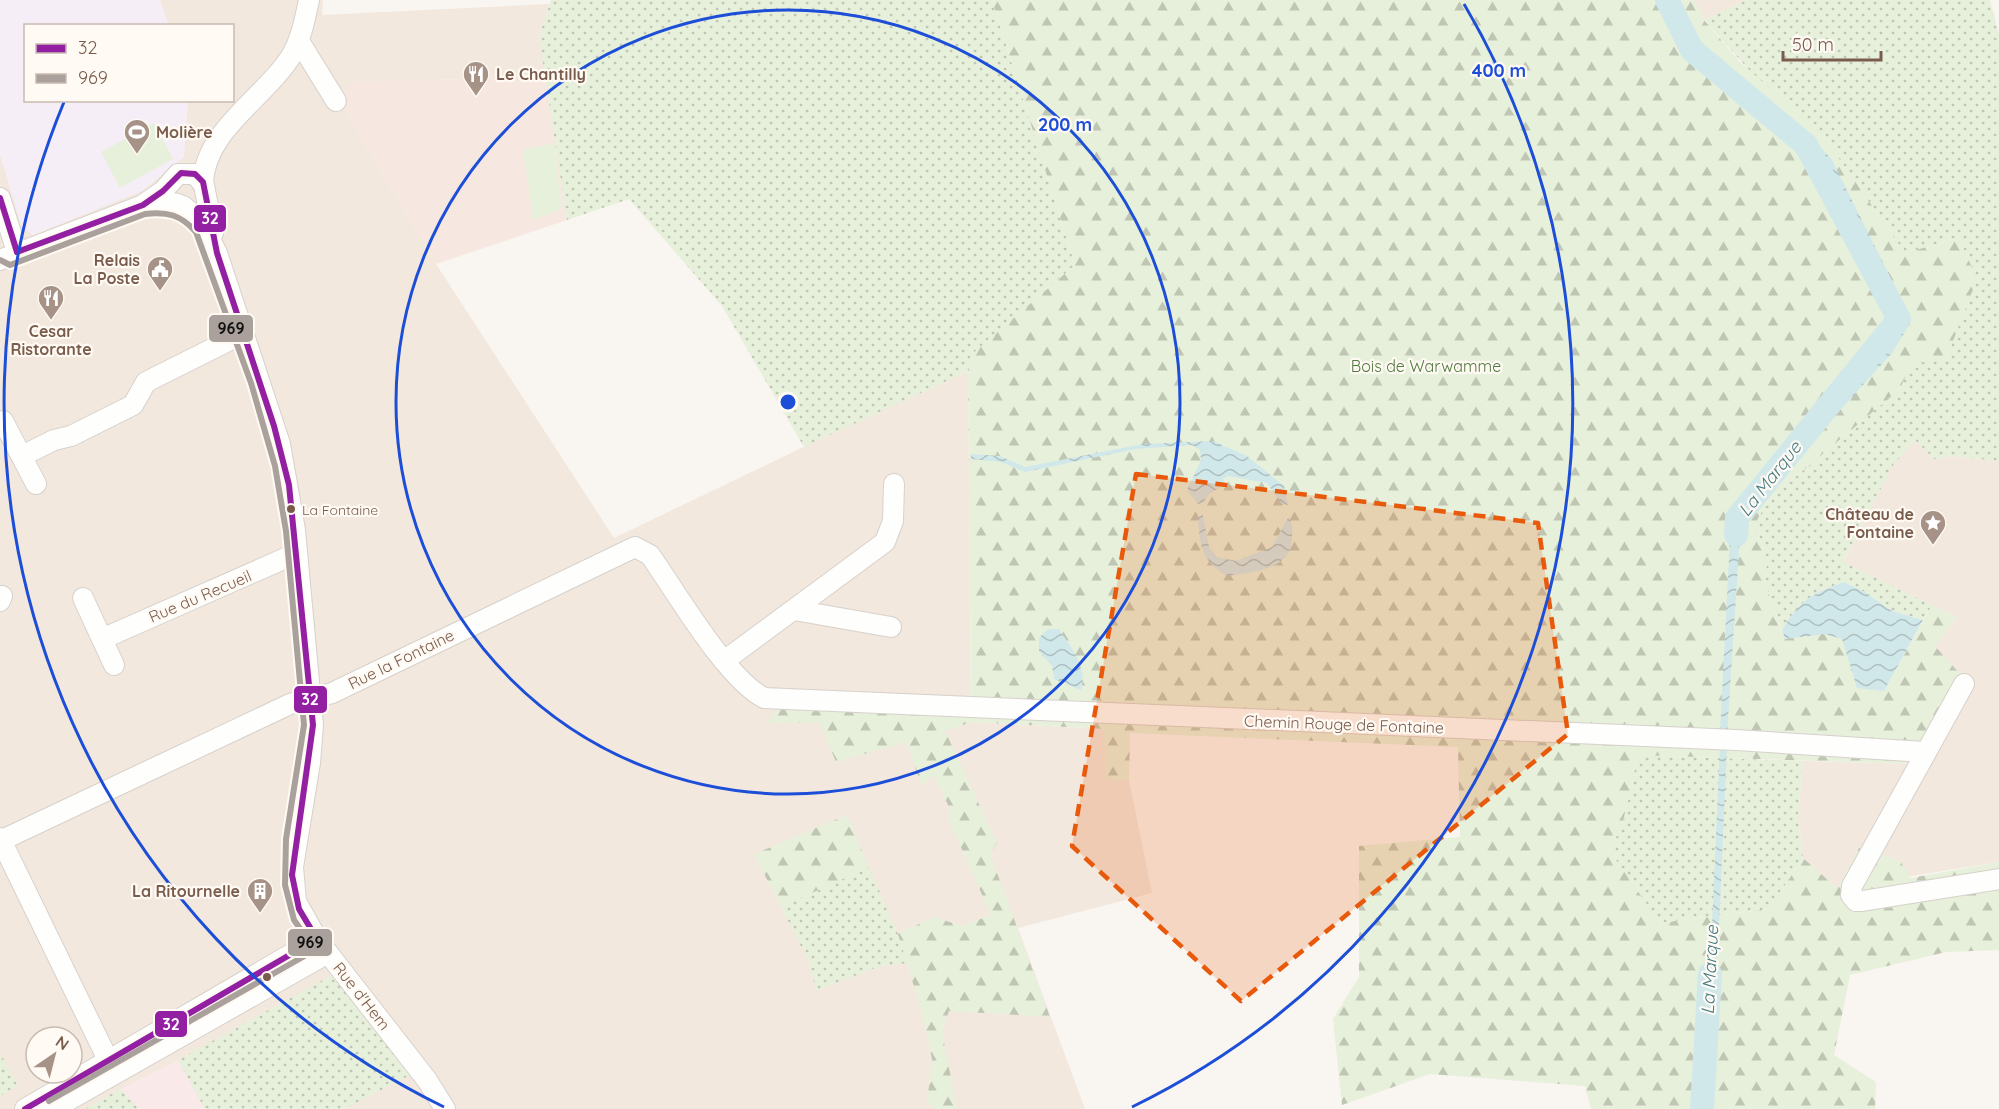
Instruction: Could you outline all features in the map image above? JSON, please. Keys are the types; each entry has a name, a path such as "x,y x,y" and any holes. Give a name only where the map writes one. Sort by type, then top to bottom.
{"street":[{"path":"143,205 196,164 206,149 218,139 275,76 299,41 309,0"},
{"path":"299,41 336,101"},
{"path":"8,256 143,205 163,202 181,205 197,203 203,186 206,159 218,139"},
{"path":"177,177 195,174 203,186 217,253 284,464 297,553 312,698"},
{"path":"177,177 170,196 200,220 217,253"},
{"path":"0,198 8,256"},
{"path":"0,226 8,256"},
{"path":"22,456 54,440 71,436 133,405 146,382 244,333"},
{"path":"3,421 36,484"},
{"path":"724,661 885,542 893,521 894,483"},
{"name":"Rue la Fontaine","path":"0,840 290,704 332,693 635,548 650,555 724,661 748,688 764,698"},
{"name":"Rue du Recueil","path":"102,639 297,553"},
{"path":"82,598 114,665"},
{"path":"794,610 891,627"},
{"path":"1964,684 1852,886 1851,896 1856,901 1862,901 1999,879"},
{"name":"Rue d'Hem","path":"312,698 311,753 292,875 299,909 323,946 427,1080 445,1109"},
{"name":"Chemin Rouge de Fontaine","path":"764,698 1736,740 1925,752"},
{"path":"0,840 110,1066"},
{"path":"25,1109 110,1066 323,946"},
{"path":"53,1109 110,1066"}],"highlighted area":[{"path":"1136,474 1538,523 1568,734 1241,1001 1072,846"}],"shaded area":[{"path":"0,0 323,0 322,15 550,4 539,37 547,77 350,82 350,92 341,103 436,264 614,538 845,427 968,371 971,722 1105,729 1106,779 1129,780 1152,893 1018,928 1085,1109 0,1109"},
{"path":"0,0 160,0 169,24 24,24 24,102 188,102 184,157 142,191 33,235 22,228 0,155"},
{"path":"1694,0 1746,0 1704,20"},
{"path":"547,77 567,220 436,264 341,103 350,92 349,82"},
{"path":"1915,440 1934,459 1953,456 1999,461 1999,862 1837,888 1803,858 1798,817 1803,761 1909,764 1935,646 1957,617 1843,563 1893,464"},
{"path":"178,1060 205,1109 139,1109 120,1089"}],"green space":[{"path":"551,0 992,0 1075,265 971,355 968,371 804,447 722,306 629,199 567,220 539,37"},
{"name":"Bois de Warwamme","path":"992,0 1694,0 1704,20 1740,62 1822,134 1905,253 1959,238 1977,279 1946,359 1911,364 1900,389 1768,500 1754,526 1767,559 1765,583 1785,639 1825,633 1843,639 1884,691 1932,605 1957,617 1935,646 1960,674 1909,764 1638,755 1622,826 1609,850 1660,923 1769,909 1803,858 1837,888 1860,846 1900,861 1911,878 1999,862 1999,950 1946,952 1850,975 1834,1055 1876,1082 1875,1109 1591,1109 1585,1086 1430,1074 1342,1105 1333,1019 1359,977 1359,846 1460,837 1458,747 1130,733 1129,780 1106,780 1104,729 971,722 945,731 997,843 990,854 1050,1017 949,1011 942,1032 957,1109 935,1109 927,1103 932,1059 921,1010 898,934 934,917 962,926 991,915 947,816 950,809 934,776 921,784 906,742 836,762 820,722 768,723 786,691 971,702 968,371 971,355 1075,265"},
{"path":"1746,0 1990,0 1999,34 1999,461 1953,456 1934,459 1915,440 1893,465 1843,562 1932,605 1923,620 1892,611 1865,592 1844,582 1807,599 1794,612 1782,630 1765,583 1767,559 1754,526 1768,500 1900,389 1959,238 1905,253 1862,195 1704,20"},
{"name":"Molière","path":"154,123 173,159 120,188 101,152"},
{"path":"554,143 562,209 533,220 523,150"},
{"path":"1638,755 1803,761 1798,817 1803,858 1769,909 1659,923 1609,850 1622,826"},
{"path":"847,815 869,867 781,907 754,854"},
{"path":"869,867 908,963 877,967 816,991 809,962 781,907"},
{"path":"332,975 410,1075 345,1109 205,1109 178,1060"},
{"path":"0,1053 18,1086 0,1096"},
{"path":"120,1089 139,1109 85,1109"}],"water":[{"path":"1668,0 1678,0 1687,21 1718,61 1759,98 1819,145 1832,160 1910,317 1906,330 1892,353 1793,462 1751,495 1742,518 1740,536 1727,734 1720,733 1730,538 1738,509 1746,496 1887,344 1900,319 1900,310 1814,152 1699,55"},
{"path":"1213,441 1247,456 1284,486 1288,505 1282,504 1267,483 1228,476 1223,479 1224,485 1209,494 1203,503 1198,504 1187,490 1201,460 1200,450 1192,445 1135,449 1025,472 1001,462 971,459 971,454 1000,456 1025,467 1143,444"},
{"path":"1203,515 1209,547 1217,557 1236,561 1272,547 1289,516 1292,530 1290,550 1285,558 1268,568 1227,576 1211,564 1203,551 1198,516"},
{"path":"1844,582 1865,592 1892,611 1923,620 1884,691 1857,688 1842,639 1825,634 1785,639 1782,630 1794,612 1807,599"},
{"path":"1048,629 1059,629 1073,650 1082,674 1081,690 1054,679 1052,666 1039,651 1039,638"},
{"path":"1720,744 1727,744 1711,1109 1704,1109"}],"waterway":[{"name":"La Marque","path":"1667,0 1692,50 1806,145 1899,319 1737,518 1736,535"},
{"name":"La Marque","path":"1702,1109 1710,974"}],"transit line":[{"name":"32","path":"17,252 143,205 163,191 181,173 195,174 203,182 217,253 274,426 289,485 313,725 292,875 299,909 317,939"},
{"name":"32","path":"0,198 17,252"},
{"name":"969","path":"0,260 10,265 145,214 160,213 179,218 196,232 251,383 275,466 286,531 304,725 286,839 285,885 294,920 315,950 49,1101"},
{"name":"32","path":"25,1109 317,939"}],"place":[{"name":"Le Chantilly","path":"476,97"},
{"name":"Molière","path":"137,155"},
{"name":"Relais La Poste","path":"160,292"},
{"name":"Cesar Ristorante","path":"51,321"},
{"name":"La Fontaine","path":"291,509"},
{"name":"Château de Fontaine","path":"1933,546"},
{"name":"La Ritournelle","path":"260,914"}]}
